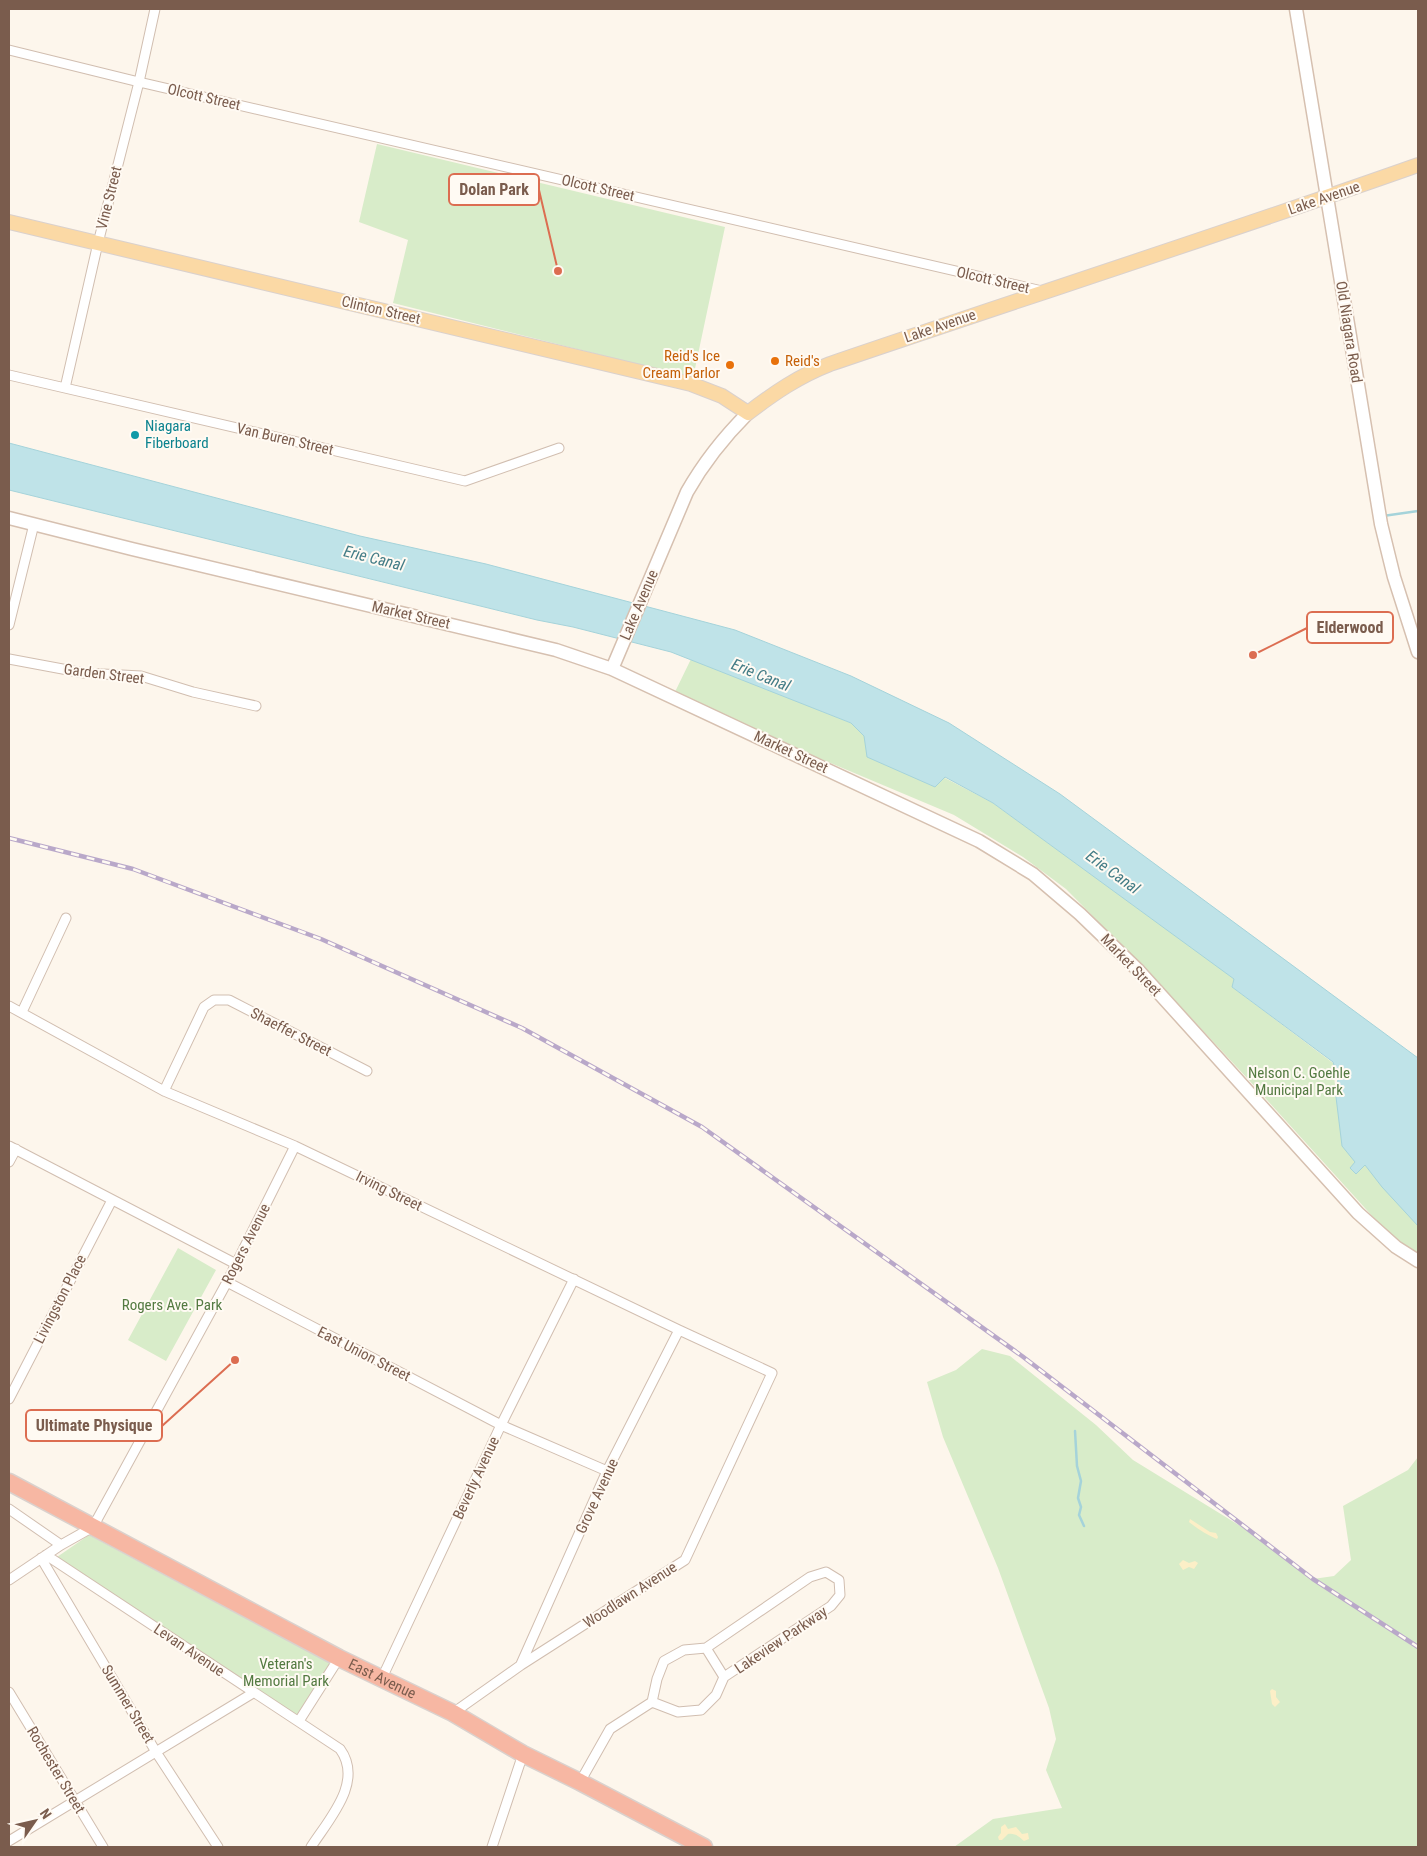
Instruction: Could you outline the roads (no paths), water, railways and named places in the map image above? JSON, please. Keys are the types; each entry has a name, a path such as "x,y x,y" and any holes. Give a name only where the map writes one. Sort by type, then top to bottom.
{"highway":[{"name":"East Avenue","path":"9,1482 339,1658 453,1713 523,1754 704,1847"}],"main road":[{"name":"Lake Avenue","path":"748,413 780,389 813,370 1042,291 1326,198 1418,165"},
{"name":"Clinton Street","path":"9,222 691,384 722,396 748,413"}],"street":[{"name":"Vine Street","path":"65,388 155,9"},
{"name":"Old Niagara Road","path":"1296,9 1381,524 1394,577 1418,652"},
{"name":"Olcott Street","path":"9,50 139,82 1042,291"},
{"name":"Van Buren Street","path":"9,375 465,481 559,448"},
{"name":"Lake Avenue","path":"612,669 687,492 698,472 728,433 748,413"},
{"name":"Market Street","path":"9,518 556,650 612,669 979,841 1033,874 1080,914 1139,971 1358,1213 1396,1247 1418,1261"},
{"path":"9,625 34,524"},
{"name":"Garden Street","path":"9,659 84,674 141,676 193,692 256,706"},
{"path":"22,1012 66,918"},
{"name":"Shaeffer Street","path":"164,1090 204,1007 214,1000 229,1000 367,1071"},
{"name":"Irving Street","path":"9,1006 164,1090 295,1146 772,1373"},
{"name":"Rogers Avenue","path":"93,1526 227,1282 295,1146"},
{"path":"9,1162 12,1148 236,1264"},
{"name":"Livingston Place","path":"9,1399 112,1200"},
{"name":"Beverly Avenue","path":"382,1678 501,1425 574,1280"},
{"name":"East Union Street","path":"227,1282 501,1425 607,1472"},
{"name":"Grove Avenue","path":"521,1665 607,1472 679,1330"},
{"name":"Woodlawn Avenue","path":"453,1713 521,1665 684,1560 772,1373"},
{"path":"9,1509 61,1545"},
{"path":"9,1580 93,1526"},
{"name":"Levan Avenue","path":"44,1557 340,1749 349,1768 345,1796 311,1847"},
{"name":"Summer Street","path":"44,1557 156,1752 218,1847"},
{"name":"Lakeview Parkway","path":"826,1572 839,1580 840,1595 831,1606 724,1677 716,1695 701,1710 678,1712 652,1702 657,1679 664,1661 684,1650 706,1648 810,1578 826,1572"},
{"name":"Lakeview Parkway","path":"706,1648 724,1677"},
{"path":"299,1721 339,1658"},
{"name":"Rochester Street","path":"9,1692 103,1847"},
{"path":"9,1841 253,1692"},
{"path":"580,1782 610,1729 652,1702"},
{"path":"492,1847 523,1754"}],"water":[{"name":"Erie Canal","path":"9,443 360,536 486,564 735,630 851,676 949,723 1060,794 1418,1058 1418,1226 1382,1187 1365,1165 1356,1174 1350,1168 1355,1162 1342,1146 1336,1097 1338,1079 1333,1062 1232,987 1234,979 993,803 945,777 935,787 867,757 864,736 851,723 671,652 9,490"}],"waterway":[{"path":"1383,516 1418,511"},
{"path":"1075,1431 1077,1466 1081,1481 1078,1498 1081,1507 1079,1515 1084,1526"}],"railway":[{"path":"9,838 133,869 321,939 522,1028 702,1127 1022,1356 1313,1579 1418,1647"}],"place":[{"name":"Dolan Park","path":"558,271"},
{"name":"Reid's","path":"775,361"},
{"name":"Reid's Ice Cream Parlor","path":"730,365"},
{"name":"Niagara Fiberboard","path":"135,435"},
{"name":"Elderwood","path":"1253,655"},
{"name":"Ultimate Physique","path":"235,1360"}],"park label":[{"name":"Nelson C. Goehle Municipal Park","path":"1299,1082"},
{"name":"Rogers Ave. Park","path":"172,1305"},
{"name":"Veteran's Memorial Park","path":"286,1672"}]}
